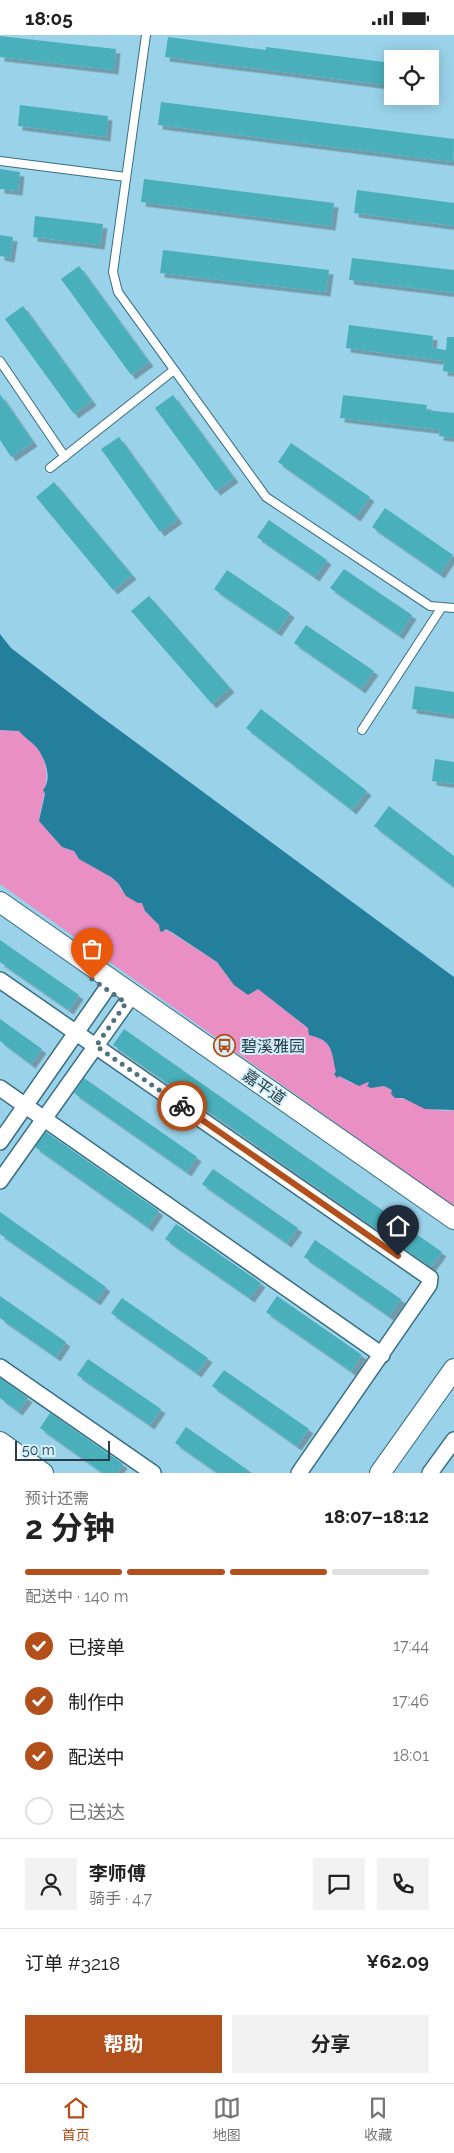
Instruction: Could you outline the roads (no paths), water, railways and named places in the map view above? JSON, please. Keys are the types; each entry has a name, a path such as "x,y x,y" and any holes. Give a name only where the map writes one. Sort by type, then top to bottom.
{"street":[{"name":"嘉平道","path":"0,902 109,985"},
{"name":"嘉平道","path":"0,914 109,985 454,1231"},
{"path":"0,980 430,1278 429,1285 382,1355 299,1473"},
{"path":"0,1142 109,985"},
{"name":"嘉平道","path":"129,999 454,1219"},
{"path":"0,1181 129,999"},
{"path":"0,1088 382,1355"},
{"path":"0,1367 153,1473"},
{"path":"380,1473 454,1369"},
{"path":"435,1471 454,1440"},
{"path":"0,1442 43,1473"},
{"path":"0,1461 16,1473"}],"lane":[{"path":"146,35 113,272 118,292 266,497 430,606 454,608"},
{"path":"0,161 126,177"},
{"path":"0,361 65,457"},
{"path":"50,468 174,370"},
{"path":"362,730 442,607"}],"water":[{"path":"0,634 11,648 96,713 454,977 454,1110 425,1109 403,1098 395,1098 391,1094 392,1090 384,1086 371,1088 367,1086 368,1082 359,1086 339,1076 337,1078 334,1074 336,1072 332,1053 323,1040 309,1035 308,1028 258,989 248,995 234,985 217,962 166,929 162,932 160,931 159,925 145,911 142,903 138,903 126,896 118,883 79,859 74,851 62,847 39,821 45,794 43,790 48,775 43,757 37,748 19,731 0,730"}],"place":[{"name":"碧溪雅园","path":"225,1046"}]}
